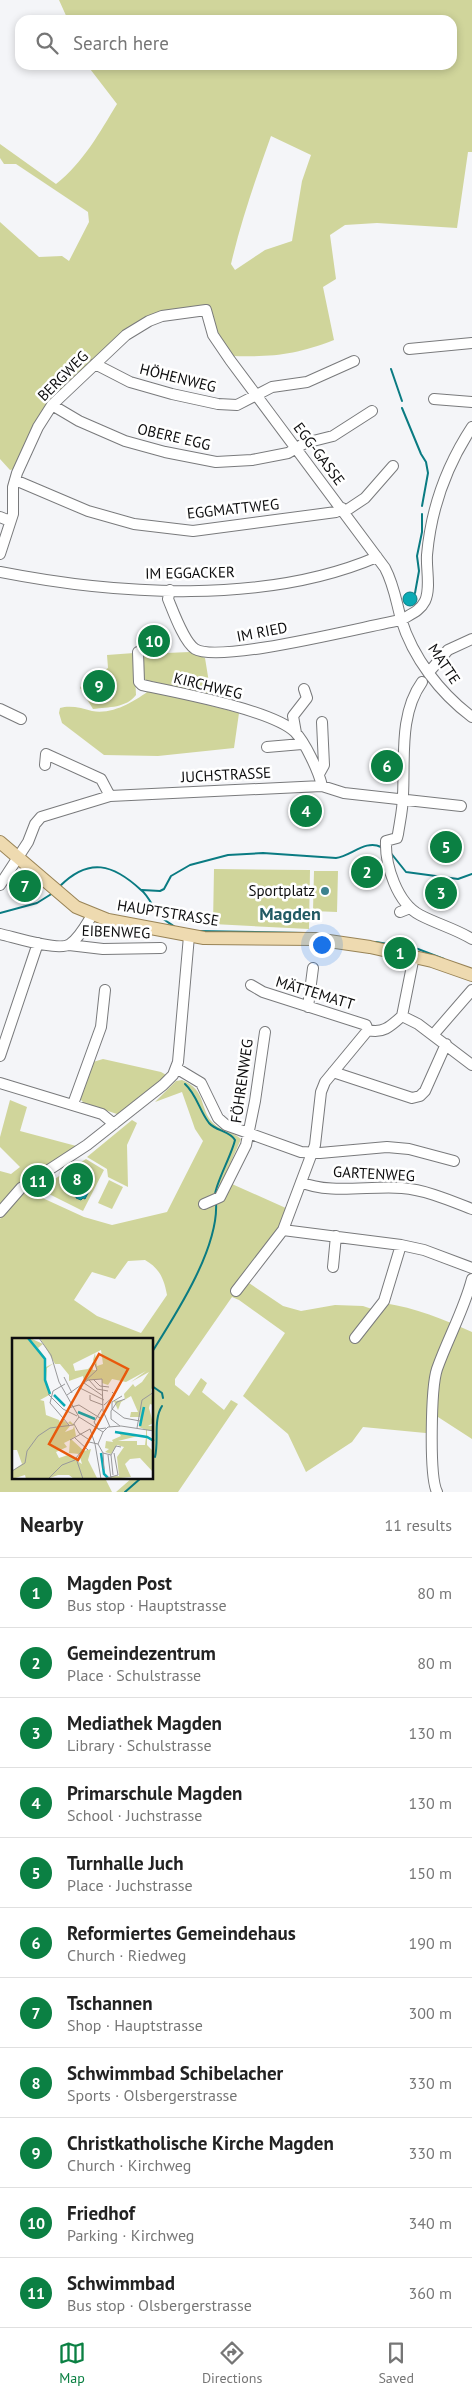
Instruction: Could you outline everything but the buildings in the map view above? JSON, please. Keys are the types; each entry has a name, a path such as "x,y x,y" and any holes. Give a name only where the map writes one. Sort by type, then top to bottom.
{"main road":[{"name":"HAUPTSTRASSE","path":"0,842 76,907 92,915 123,924 189,936 218,939 315,939 414,956 472,975"}],"street":[{"name":"BERGWEG","path":"0,554 10,522 15,480 38,427 52,405 126,335 149,321 162,316 206,310"},
{"name":"EGG-GASSE","path":"206,310 213,335 256,396 377,557 394,585 402,620"},
{"path":"409,349 472,343"},
{"name":"HÖHENWEG","path":"95,364 130,382 218,404 237,404 272,387 307,382 354,361"},
{"path":"434,399 472,402"},
{"name":"OBERE EGG","path":"52,405 79,421 125,441 165,452 216,462 252,460 288,453 305,443 333,436 372,411"},
{"path":"402,620 417,611 425,600 427,556 434,514 454,457 472,427"},
{"name":"EGGMATTWEG","path":"15,480 88,512 134,524 193,531 343,510 365,498 393,466"},
{"path":"0,517 10,522"},
{"name":"IM EGGACKER","path":"0,572 55,581 170,590 213,590 278,583 331,572 377,557"},
{"name":"IM RIED","path":"170,590 168,599 185,636 193,648 206,654 239,653 402,620"},
{"name":"MATTE","path":"402,620 412,644 429,672 446,695 472,717"},
{"path":"429,672 448,650 472,640"},
{"name":"KIRCHWEG","path":"138,652 139,682 142,685 272,718 296,733 319,774 322,786"},
{"path":"422,682 412,700 406,723 403,799 397,838 386,841 386,852 405,910 472,939"},
{"path":"296,733 293,716 307,698 304,689"},
{"path":"0,709 21,719"},
{"name":"KIRCHWEG","path":"319,774 324,765 322,722"},
{"path":"267,747 302,744"},
{"path":"44,765 46,754 101,779 110,796"},
{"name":"JUCHSTRASSE","path":"0,885 28,842 35,824 41,817 48,813 110,796 322,786 344,793 461,806"},
{"path":"69,945 83,931 92,915"},
{"name":"EIBENWEG","path":"0,934 61,947 69,945 103,949 161,948"},
{"path":"0,1212 21,1188 87,1145 169,1080 176,1068 179,1054 189,936"},
{"path":"0,1056 38,943"},
{"path":"236,1291 283,1230 315,1145 321,1092 325,1082 368,1030 374,1032 388,1029 402,1016 414,956"},
{"path":"308,1007 313,968"},
{"name":"MÄTTEMATT","path":"251,985 263,992 366,1025 368,1030"},
{"path":"73,1104 101,1027 105,990"},
{"path":"433,1035 472,990"},
{"path":"402,1016 446,1044 472,1065"},
{"name":"FÖHRENWEG","path":"212,1200 236,1167 250,1134 265,1032"},
{"path":"333,1072 412,1098 420,1096 425,1091 446,1044"},
{"path":"176,1068 201,1083 218,1118 226,1125 301,1152 387,1147 409,1149 454,1161"},
{"path":"0,1083 102,1114 114,1124"},
{"name":"GARTENWEG","path":"302,1182 333,1188 401,1188 425,1192 472,1209"},
{"path":"283,1230 401,1245 424,1250 472,1268"},
{"path":"333,1267 336,1236"},
{"path":"355,1338 384,1301 401,1245"},
{"path":"437,1492 432,1468 436,1372 467,1298 472,1279"}],"green space":[{"path":"59,0 472,0 472,152 468,152 457,228 377,223 345,225 330,235 336,279 323,287 334,340 307,349 284,354 232,356 220,343 209,311 159,315 67,385 14,469 10,470 0,459 0,222 39,257 62,256 69,261 89,222 88,212 16,164 4,164 0,158 0,144 56,184 83,157 117,104 91,70 457,70 457,15 66,15","holes":["271,136 311,155 302,181 292,241 265,250 235,270 231,264 235,248"]},
{"path":"190,652 205,658 211,695 142,679 142,654"},
{"path":"134,653 136,695 122,705 93,709 80,688 82,684 108,668 107,655"},
{"path":"150,690 239,713 234,748 158,756 104,755 62,723 59,713 60,708 72,707 100,712 108,711 131,703"},
{"path":"214,869 310,870 309,929 213,924"},
{"name":"Sportplatz","path":"314,871 338,871 337,912 313,911"},
{"path":"103,1059 161,1072 168,1076 120,1115 84,1103 80,1099 93,1062"},
{"path":"182,1080 190,1084 199,1094 206,1112 213,1123 241,1139 223,1180 288,1209 279,1231 246,1281 283,1306 301,1311 335,1305 363,1306 378,1311 384,1303 429,1315 472,1332 472,1439 438,1417 436,1434 363,1427 352,1442 306,1472 288,1434 243,1396 285,1333 232,1297 175,1379 175,1385 189,1396 201,1378 207,1383 202,1392 224,1410 231,1400 238,1404 178,1492 116,1492 130,1480 154,1480 154,1338 12,1338 12,1480 106,1480 112,1492 0,1492 0,1219 14,1200 25,1190 84,1217 112,1225 167,1212 203,1141 195,1129 182,1092 155,1102 176,1081","holes":["145,1260 154,1266 160,1274 167,1295 141,1333 97,1316 74,1300 92,1272 115,1279 128,1261"]},
{"path":"10,1100 27,1107 20,1131 80,1147 0,1209 0,1171 11,1174 20,1167 0,1147 0,1137"},
{"path":"132,1120 137,1123 127,1145 128,1187 108,1177 107,1169 87,1157"},
{"path":"86,1159 104,1170 83,1211 39,1189"},
{"path":"109,1180 123,1187 112,1209 98,1203"}],"water":[{"path":"410,592 415,594 417,599 415,604 410,606 405,604 403,599 405,594"},
{"path":"67,1176 91,1187 85,1199 76,1198 77,1191 63,1184"}],"waterway":[{"path":"391,369 402,401"},
{"path":"402,408 426,462 428,473 422,506"},
{"path":"415,593 419,571 417,556 422,532 422,514"},
{"path":"142,890 160,891 164,889 171,876 190,865 228,855 263,853 336,858 364,846 375,845 381,847"},
{"path":"390,852 406,872 458,879 472,874"},
{"path":"60,886 81,871 101,867 111,870 131,881 149,899 159,915 175,927"},
{"path":"0,913 37,903 53,893"},
{"path":"197,931 304,933"},
{"path":"376,942 418,949 444,959"},
{"path":"185,1084 209,1123 235,1140 215,1195"},
{"path":"154,1349 184,1300 203,1260 211,1240 216,1202"},
{"path":"154,1387 162,1393 163,1398"},
{"path":"155,1457 157,1424 162,1406"},
{"path":"125,1492 139,1480"}],"place":[{"name":"Friedhof","path":"154,641"},
{"name":"Christkatholische Kirche Magden","path":"99,686"},
{"name":"Reformiertes Gemeindehaus","path":"387,766"},
{"name":"Primarschule Magden","path":"306,811"},
{"name":"Turnhalle Juch","path":"446,847"},
{"name":"Gemeindezentrum","path":"367,872"},
{"name":"Tschannen","path":"25,886"},
{"name":"Sportplatz","path":"325,891"},
{"name":"Mediathek Magden","path":"441,893"},
{"name":"Magden Post","path":"400,953"},
{"name":"Schwimmbad Schibelacher","path":"77,1179"},
{"name":"Schwimmbad","path":"38,1181"}],"district":[{"name":"Magden","path":"290,914"}]}
